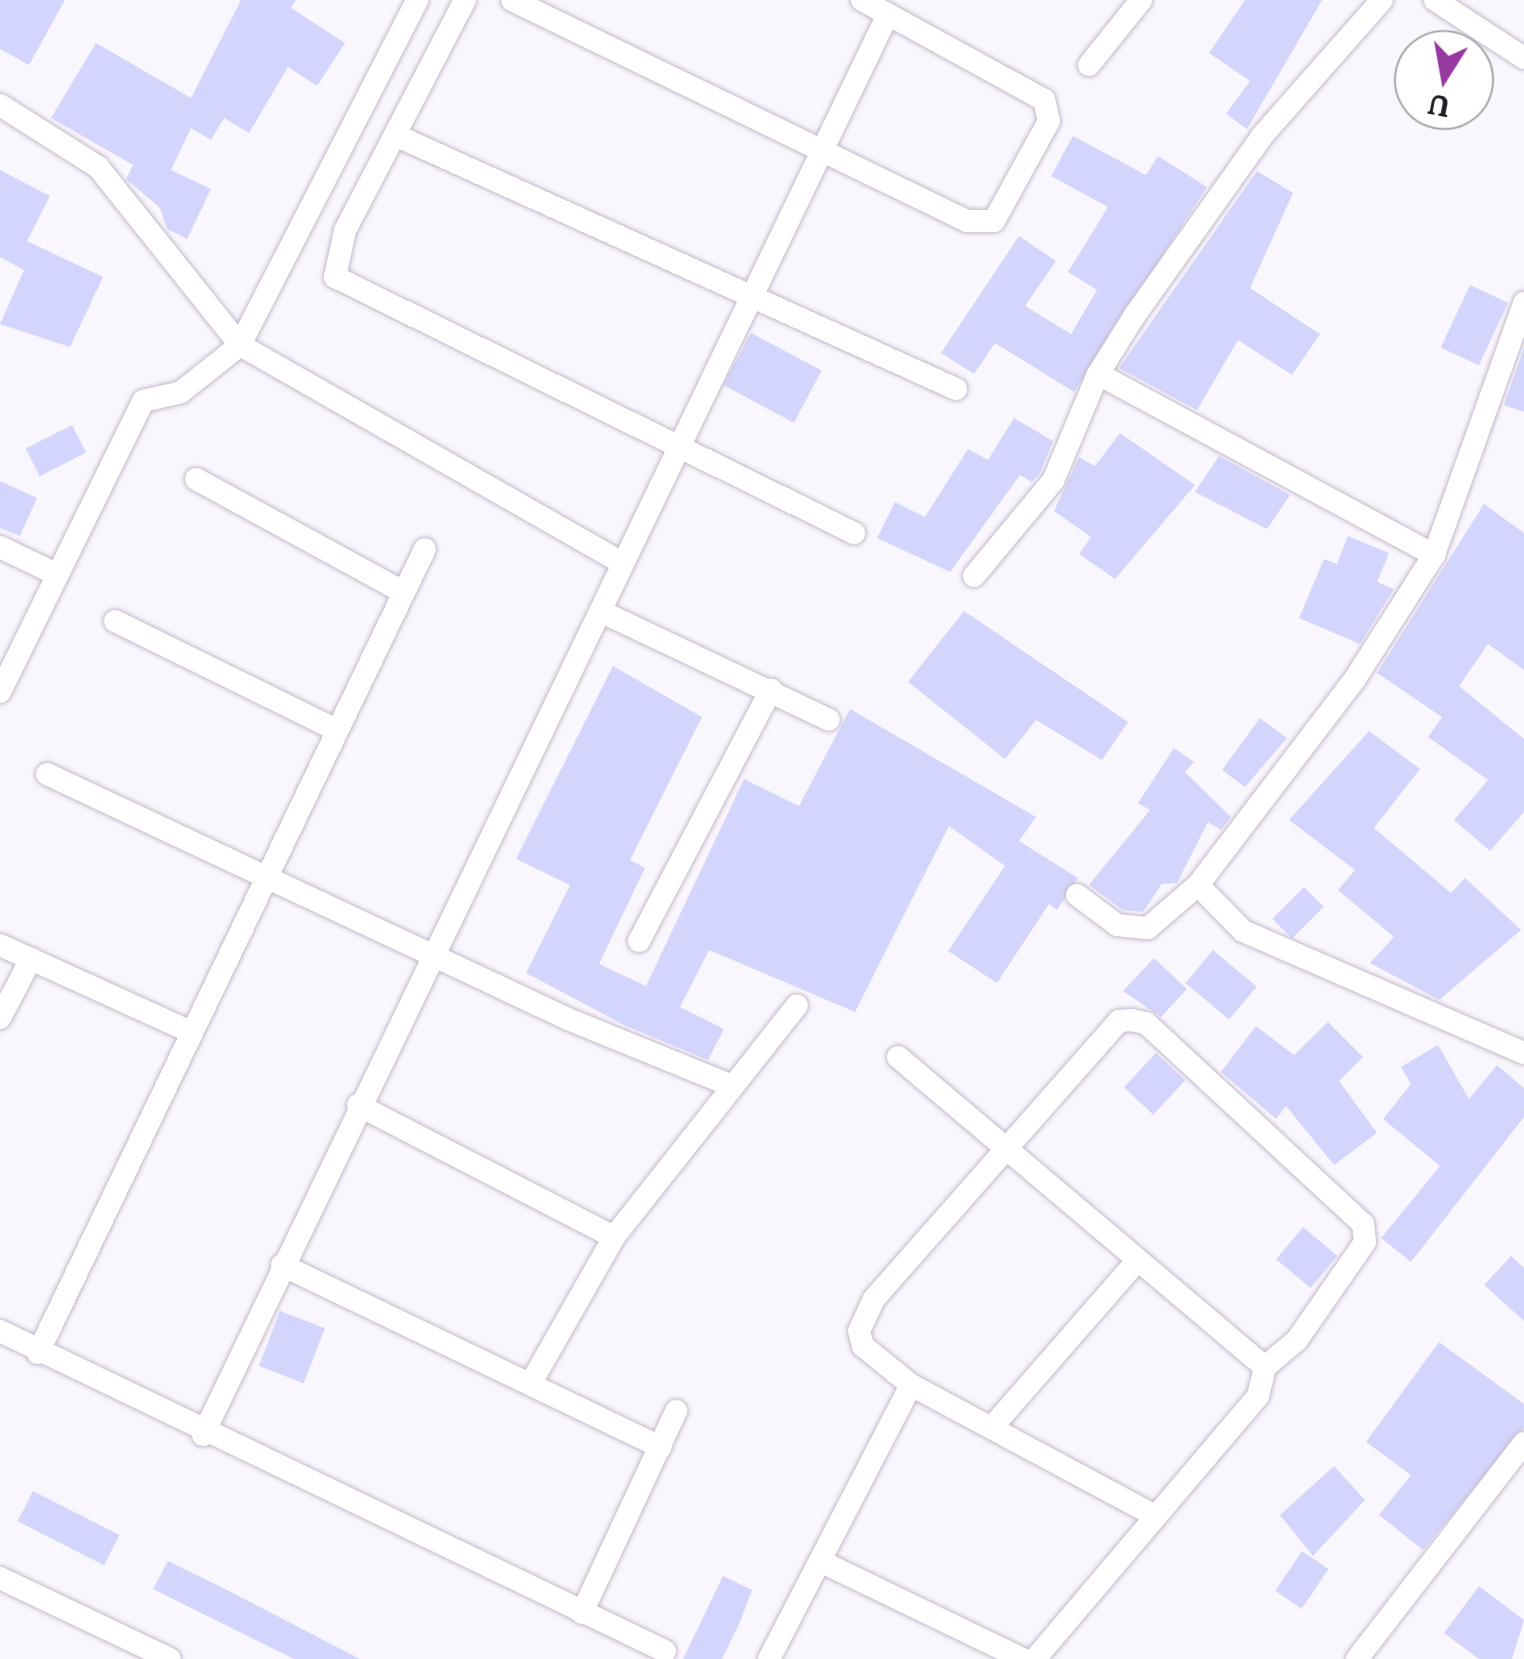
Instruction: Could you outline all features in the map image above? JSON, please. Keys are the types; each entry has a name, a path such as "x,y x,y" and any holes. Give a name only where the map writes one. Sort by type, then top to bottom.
{"street":[{"path":"0,692 54,573 143,401 181,392 240,345 418,0"},
{"path":"464,0 345,231 335,276 670,448 854,533"},
{"path":"512,0 822,152 980,223 994,221 1049,121 1044,100 862,0"},
{"path":"1090,65 1141,0"},
{"path":"974,576 1054,481 1098,374 1262,136 1382,0"},
{"path":"1435,0 1524,58"},
{"path":"202,1435 428,955 602,612 618,561 670,448 822,152 886,16"},
{"path":"0,105 98,167 240,345 618,561"},
{"path":"396,135 956,390"},
{"path":"1077,895 1133,931 1198,885 1355,680 1434,556 1524,302"},
{"path":"1098,374 1434,556"},
{"path":"196,479 403,592"},
{"path":"0,547 54,573"},
{"path":"38,1353 189,1031 272,880 337,730 425,549"},
{"path":"602,612 829,720"},
{"path":"115,621 337,730"},
{"path":"639,941 771,690"},
{"path":"47,774 428,955 732,1086"},
{"path":"1198,885 1243,932 1524,1052"},
{"path":"0,946 189,1031"},
{"path":"0,1018 32,959"},
{"path":"532,1381 614,1237 797,1005"},
{"path":"1035,1659 1153,1515 1258,1396 1265,1366 1298,1340 1361,1249 1363,1224 1146,1023 1119,1022 861,1319 864,1346 912,1385 1153,1515"},
{"path":"898,1057 1010,1144 1138,1260 1265,1366"},
{"path":"358,1105 614,1237"},
{"path":"993,1426 1138,1260"},
{"path":"282,1265 532,1381 661,1448"},
{"path":"0,1331 202,1435 665,1652"},
{"path":"770,1659 912,1385"},
{"path":"582,1613 676,1411"},
{"path":"1357,1659 1524,1443"},
{"path":"822,1562 1024,1659"},
{"path":"1,1580 170,1659"}],"building":[{"path":"0,0 65,0 29,65 0,49"},
{"path":"241,0 296,0 291,8 345,43 317,86 288,67 249,133 224,118 211,140 191,128 171,170 211,189 187,239 167,229 160,208 126,179 133,165 51,118 96,43 191,98"},
{"path":"1245,0 1322,0 1247,129 1226,114 1250,81 1209,53"},
{"path":"1073,136 1146,175 1158,156 1207,187 1074,392 995,343 974,374 941,353 1019,236 1056,261 1025,306 1071,334 1097,290 1068,272 1108,207 1051,176"},
{"path":"0,170 50,196 27,241 103,277 70,347 0,324 24,270 0,257"},
{"path":"1257,171 1293,193 1250,288 1320,334 1292,375 1238,340 1197,410 1119,368"},
{"path":"1470,285 1508,303 1479,365 1441,348"},
{"path":"751,333 822,371 794,423 723,385"},
{"path":"1524,348 1524,412 1504,405"},
{"path":"1014,418 1053,441 1040,473 1032,482 1020,475 950,572 877,538 895,502 925,517 968,449 988,460"},
{"path":"72,425 86,453 40,476 26,449"},
{"path":"1120,433 1195,485 1115,579 1079,554 1091,537 1054,511 1079,457 1095,466"},
{"path":"1219,456 1290,495 1267,529 1195,492"},
{"path":"0,481 37,498 20,536 0,528"},
{"path":"1484,504 1524,533 1524,670 1488,644 1459,686 1524,739 1524,812 1490,851 1454,820 1488,780 1428,737 1442,717 1377,673"},
{"path":"1348,536 1389,553 1377,582 1394,589 1360,644 1299,618 1324,559 1337,564"},
{"path":"964,611 1128,722 1102,760 1036,720 1005,759 908,682"},
{"path":"613,666 702,717 630,860 645,868 599,964 646,986 744,779 799,806 850,709 1036,817 1019,841 1078,878 1057,910 1049,904 997,983 948,951 1005,866 949,826 855,1012 709,950 680,1007 724,1029 708,1060 624,1025 526,973 570,885 516,859"},
{"path":"1260,718 1287,738 1245,787 1222,770"},
{"path":"1369,731 1420,769 1374,828 1451,893 1465,878 1521,930 1439,1000 1370,963 1394,937 1338,890 1355,870 1289,820"},
{"path":"1174,748 1194,762 1185,772 1231,817 1221,830 1208,822 1177,883 1162,884 1143,912 1123,910 1089,885 1150,810 1138,803"},
{"path":"1304,887 1324,907 1292,939 1272,919"},
{"path":"1213,950 1257,987 1229,1020 1185,983"},
{"path":"1154,958 1187,989 1161,1017 1123,991"},
{"path":"1328,1022 1363,1057 1339,1081 1377,1133 1334,1165 1286,1106 1276,1119 1221,1072 1256,1026 1294,1055"},
{"path":"1438,1045 1469,1099 1497,1065 1524,1088 1524,1117 1411,1262 1381,1238 1440,1166 1383,1119 1411,1084 1401,1067"},
{"path":"1156,1053 1185,1080 1153,1115 1124,1087"},
{"path":"1303,1227 1337,1256 1310,1288 1276,1259"},
{"path":"1511,1256 1524,1268 1524,1321 1484,1285"},
{"path":"280,1311 325,1328 304,1383 259,1366"},
{"path":"1439,1342 1524,1404 1524,1428 1423,1550 1379,1515 1411,1475 1366,1442"},
{"path":"1334,1466 1365,1500 1313,1556 1280,1515"},
{"path":"33,1491 119,1535 104,1565 18,1521"},
{"path":"1302,1551 1329,1569 1302,1609 1275,1591"},
{"path":"168,1561 360,1659 294,1659 153,1589"},
{"path":"723,1576 752,1590 740,1622 722,1659 683,1659"},
{"path":"1479,1586 1524,1620 1512,1659 1479,1659 1444,1633"}]}
